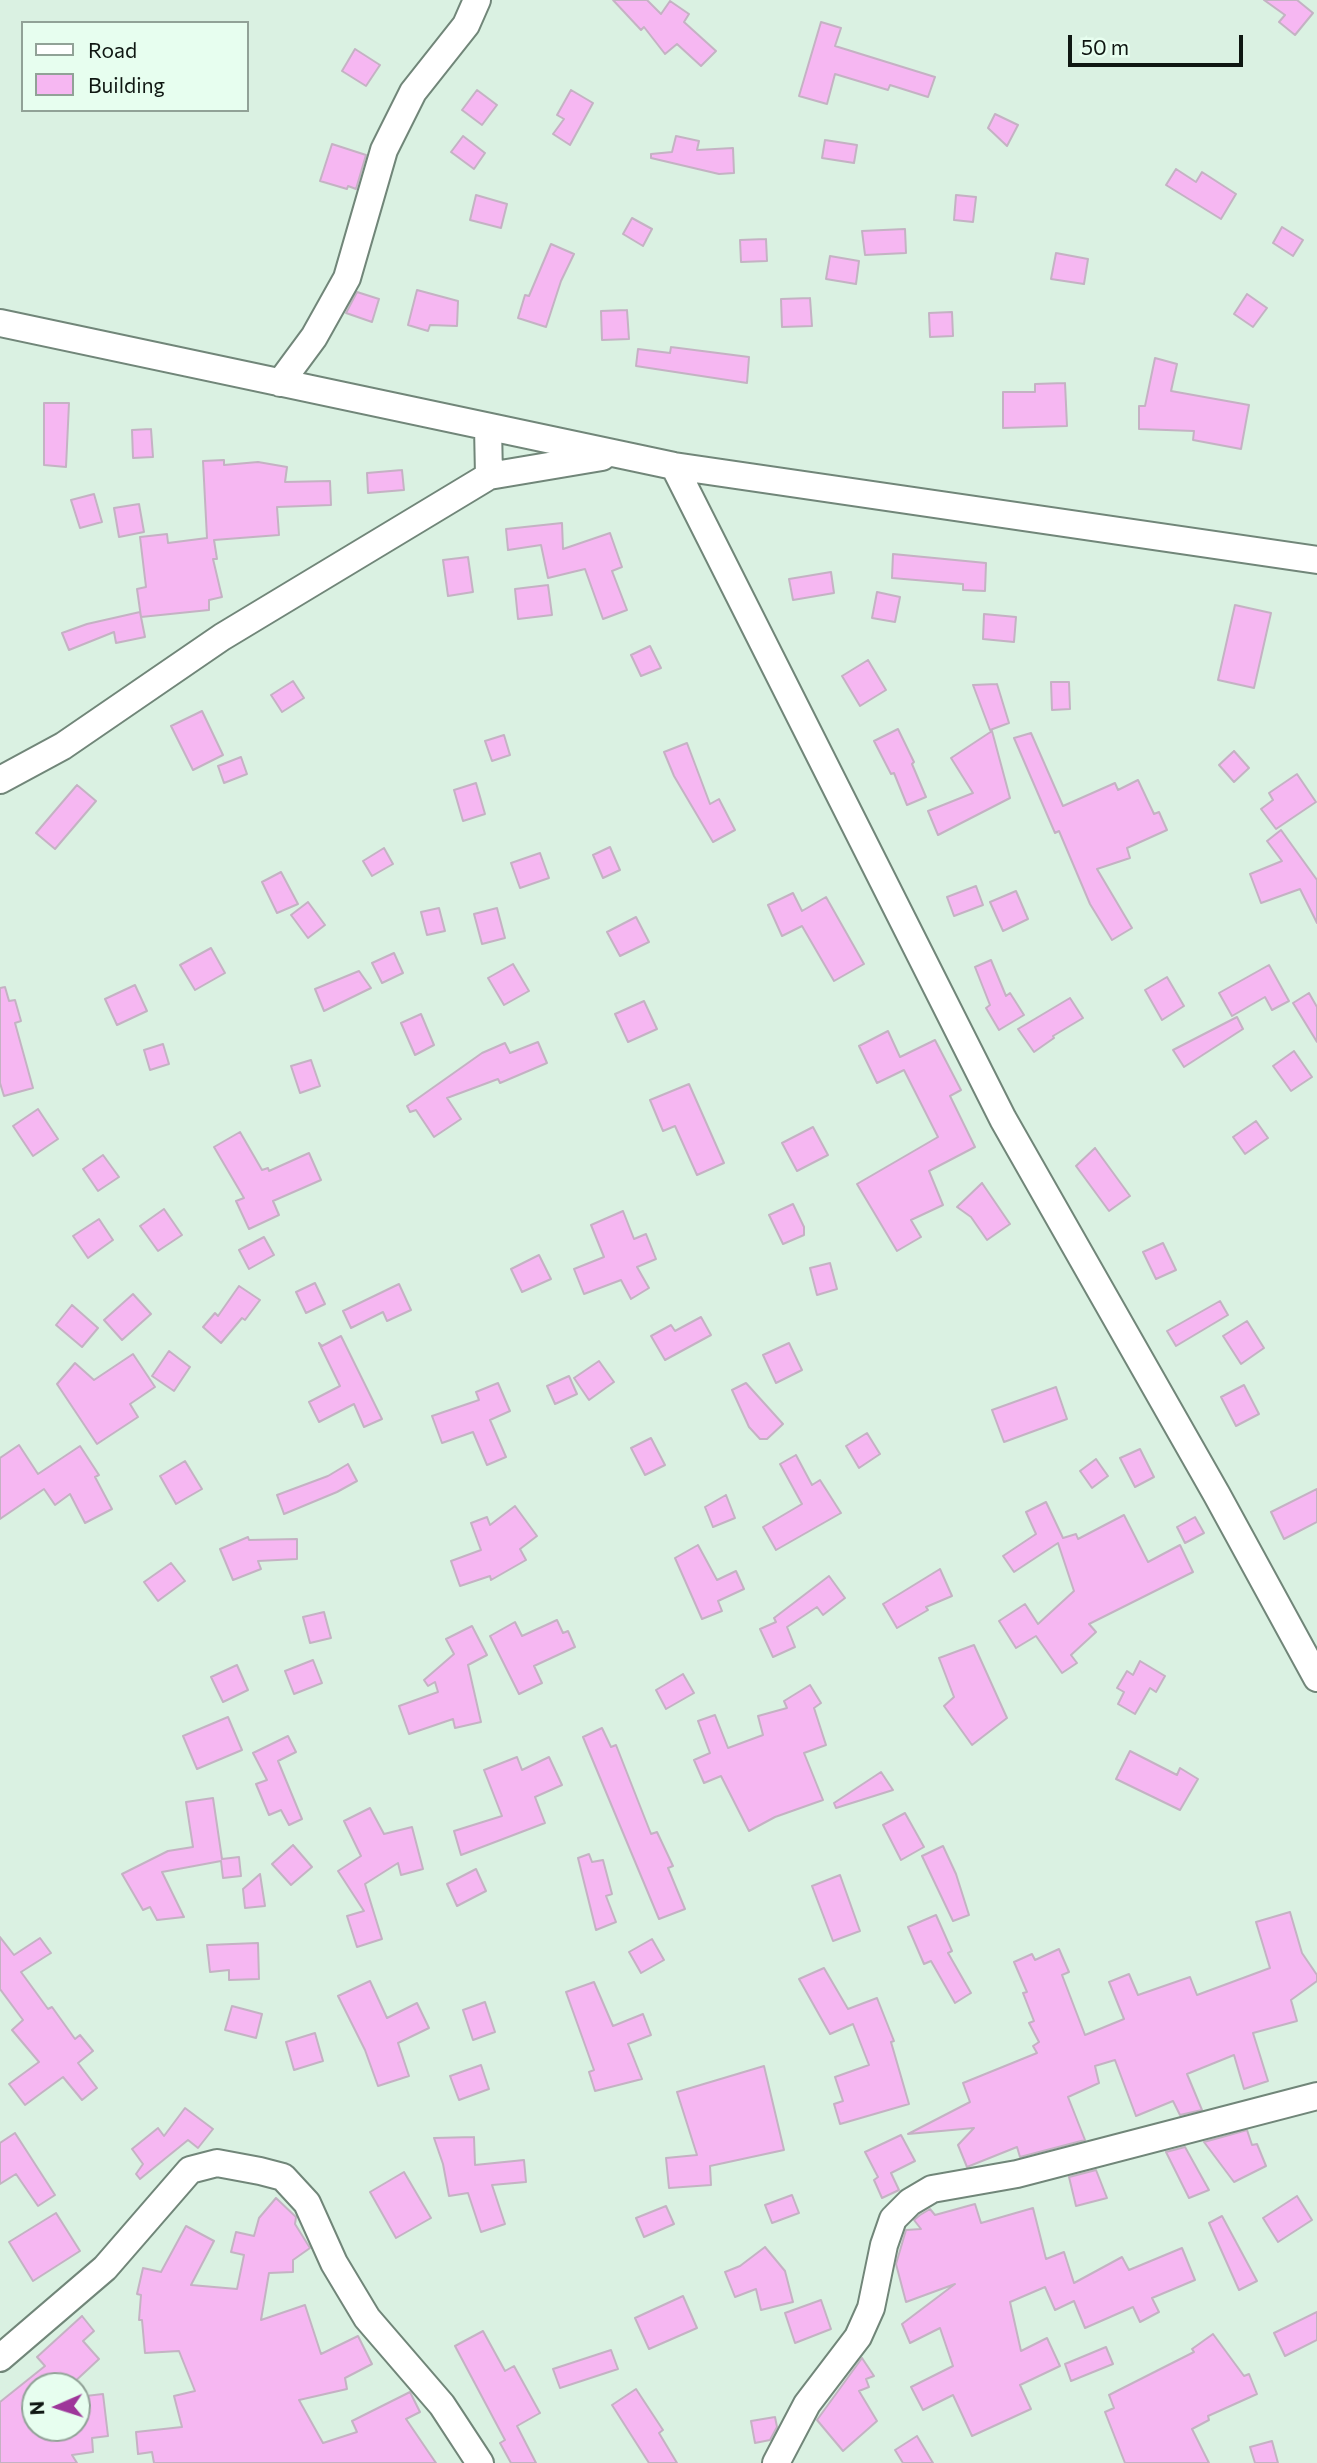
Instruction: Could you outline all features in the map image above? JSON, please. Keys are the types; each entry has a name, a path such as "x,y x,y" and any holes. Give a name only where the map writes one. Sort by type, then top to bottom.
{"street":[{"path":"280,383 314,337 347,278 384,150 408,103 466,25 477,0"},
{"path":"0,323 674,466 1317,560"},
{"path":"488,427 489,476"},
{"path":"0,780 63,746 233,630 489,476 618,455"},
{"path":"674,466 1003,1119 1217,1494 1317,1678"},
{"path":"776,2463 807,2404 858,2337 871,2308 884,2245 893,2218 910,2202 932,2189 1017,2174 1317,2096"},
{"path":"0,2358 105,2268 190,2170 217,2163 260,2171 283,2178 307,2203 334,2263 367,2318 442,2405 480,2463"}],"building":[{"path":"613,0 647,0 661,14 670,1 689,14 684,22 716,51 701,66 677,44 665,54 644,27 641,30"},
{"path":"1264,0 1297,0 1313,13 1295,35 1279,22 1285,15"},
{"path":"821,22 841,28 835,46 935,77 928,97 890,85 888,90 835,74 827,104 799,96"},
{"path":"355,49 380,65 366,86 342,71"},
{"path":"477,90 497,105 482,125 462,110"},
{"path":"571,90 593,103 570,145 553,134 564,119 557,115"},
{"path":"995,114 1018,125 1007,146 988,128"},
{"path":"463,136 485,153 474,169 451,152"},
{"path":"676,136 699,141 697,150 733,148 734,173 719,174 651,158 651,154 672,152"},
{"path":"825,140 857,145 854,163 822,158"},
{"path":"332,144 366,155 356,189 320,181"},
{"path":"1176,169 1196,182 1202,172 1236,194 1221,219 1166,185"},
{"path":"476,195 507,204 501,228 470,220"},
{"path":"956,195 976,197 973,222 954,220"},
{"path":"632,218 652,229 643,246 623,234"},
{"path":"1282,227 1303,240 1293,256 1273,243"},
{"path":"905,229 906,253 865,255 862,231"},
{"path":"766,239 767,261 741,262 740,240"},
{"path":"551,244 574,254 561,281 546,327 518,318 525,295 529,296"},
{"path":"1056,253 1088,259 1084,284 1051,279"},
{"path":"830,256 859,261 856,284 826,279"},
{"path":"417,290 458,301 457,326 430,325 428,331 408,325"},
{"path":"357,292 379,299 372,322 346,313"},
{"path":"1247,294 1267,308 1253,327 1234,314"},
{"path":"810,298 812,326 782,327 781,299"},
{"path":"627,310 629,339 602,340 601,311"},
{"path":"952,312 953,336 930,337 929,313"},
{"path":"671,347 749,357 747,383 636,366 638,349 670,353"},
{"path":"1155,358 1177,364 1171,391 1249,405 1241,449 1193,440 1194,431 1139,429 1139,406 1145,406"},
{"path":"1065,383 1067,426 1003,428 1003,392 1035,392 1035,384"},
{"path":"44,403 69,403 66,467 44,465"},
{"path":"151,429 153,457 133,458 132,430"},
{"path":"224,460 224,465 258,462 287,467 285,482 330,481 331,505 277,507 279,535 214,540 217,559 213,559 222,597 209,600 209,610 141,617 137,589 146,587 140,537 167,534 168,543 207,538 203,461"},
{"path":"402,470 404,490 368,493 367,473"},
{"path":"94,494 102,522 80,528 71,500"},
{"path":"139,504 144,532 119,537 114,508"},
{"path":"562,523 563,549 610,533 622,567 612,571 627,610 603,619 585,569 548,578 541,545 508,550 506,529"},
{"path":"893,554 986,563 985,591 963,590 963,584 892,578"},
{"path":"468,557 473,592 448,596 443,560"},
{"path":"831,572 834,593 793,600 789,579"},
{"path":"548,585 552,615 518,619 515,589"},
{"path":"877,592 900,597 895,622 872,618"},
{"path":"1235,605 1271,613 1254,688 1218,680"},
{"path":"140,612 145,637 116,643 114,632 69,650 62,633 87,624"},
{"path":"984,614 1016,617 1014,642 983,639"},
{"path":"650,646 661,668 641,676 631,655"},
{"path":"868,660 886,690 860,706 842,676"},
{"path":"293,681 304,698 282,712 271,695"},
{"path":"1051,682 1069,682 1070,709 1052,710"},
{"path":"997,684 1009,723 990,730 973,685"},
{"path":"202,711 223,755 193,770 171,726"},
{"path":"898,729 914,762 912,764 926,797 907,805 894,773 891,774 874,741"},
{"path":"992,731 1010,798 938,835 928,811 973,793 951,758"},
{"path":"1031,733 1063,806 1115,783 1118,790 1138,780 1154,814 1159,812 1167,830 1127,848 1130,858 1097,869 1132,928 1112,940 1090,904 1059,831 1055,833 1014,738"},
{"path":"504,735 510,755 492,761 485,741"},
{"path":"687,743 710,804 719,799 735,830 713,842 674,776 664,752"},
{"path":"1234,751 1249,768 1234,782 1219,765"},
{"path":"241,757 247,774 224,783 218,766"},
{"path":"1297,774 1316,802 1276,829 1261,809 1273,800 1269,793"},
{"path":"476,783 485,814 463,821 454,790"},
{"path":"77,785 96,801 55,849 36,833"},
{"path":"1281,830 1317,880 1317,923 1300,889 1261,903 1250,874 1282,861 1267,841"},
{"path":"610,847 620,870 603,878 593,855"},
{"path":"384,848 393,864 372,876 363,861"},
{"path":"540,853 549,878 520,888 511,863"},
{"path":"281,872 298,904 277,913 262,882"},
{"path":"976,886 983,905 954,916 947,897"},
{"path":"1016,891 1028,919 1003,931 990,902"},
{"path":"793,893 802,911 826,897 864,964 834,981 802,926 782,936 768,905"},
{"path":"308,902 325,925 308,938 291,915"},
{"path":"439,908 445,931 427,935 421,912"},
{"path":"497,908 505,938 482,944 474,914"},
{"path":"636,917 649,942 620,956 607,932"},
{"path":"211,948 225,973 195,990 180,965"},
{"path":"394,953 403,973 382,983 372,963"},
{"path":"991,960 1006,996 1010,993 1024,1015 999,1030 986,1008 990,1005 975,967"},
{"path":"513,964 529,991 504,1005 488,978"},
{"path":"1269,965 1289,1001 1272,1010 1265,997 1232,1016 1219,993"},
{"path":"359,971 371,988 324,1011 315,989"},
{"path":"1167,977 1184,1006 1162,1020 1145,990"},
{"path":"135,985 147,1011 117,1025 105,999"},
{"path":"5,987 9,1001 15,1000 21,1021 15,1023 33,1088 4,1096 0,1083 0,988"},
{"path":"1309,993 1317,1007 1317,1042 1293,1003"},
{"path":"1070,998 1083,1018 1053,1036 1054,1038 1034,1052 1018,1029"},
{"path":"644,1001 657,1029 628,1042 615,1014"},
{"path":"421,1014 434,1045 415,1055 401,1023"},
{"path":"1237,1017 1243,1029 1184,1067 1173,1050"},
{"path":"888,1031 900,1057 935,1040 961,1090 950,1096 975,1147 929,1171 943,1205 911,1220 921,1237 897,1251 857,1184 938,1137 904,1070 877,1083 859,1046"},
{"path":"538,1042 547,1063 500,1083 498,1079 447,1098 461,1119 434,1137 416,1110 410,1112 407,1106 482,1053 505,1043 510,1053"},
{"path":"163,1044 169,1064 150,1070 144,1050"},
{"path":"1294,1051 1312,1077 1291,1091 1273,1066"},
{"path":"311,1060 320,1086 300,1093 291,1066"},
{"path":"689,1084 724,1163 697,1175 675,1126 663,1131 650,1100"},
{"path":"38,1109 58,1139 33,1156 13,1126"},
{"path":"1256,1121 1268,1138 1245,1154 1233,1137"},
{"path":"813,1127 828,1155 797,1171 782,1143"},
{"path":"240,1132 262,1170 268,1168 269,1171 309,1153 321,1180 273,1201 279,1215 249,1229 236,1201 244,1198 214,1147"},
{"path":"1095,1148 1130,1196 1109,1211 1076,1166"},
{"path":"103,1155 119,1177 98,1191 83,1169"},
{"path":"982,1183 1010,1224 987,1240 971,1217 957,1207"},
{"path":"793,1204 804,1227 804,1235 783,1244 769,1215"},
{"path":"164,1209 182,1235 158,1251 140,1226"},
{"path":"623,1211 634,1239 646,1234 656,1259 637,1267 649,1288 631,1299 621,1280 584,1294 574,1269 604,1257 591,1225"},
{"path":"99,1219 113,1240 88,1258 73,1236"},
{"path":"264,1237 274,1255 249,1269 239,1250"},
{"path":"1163,1243 1176,1270 1156,1279 1143,1252"},
{"path":"539,1255 551,1279 522,1292 511,1269"},
{"path":"830,1263 837,1289 817,1295 810,1268"},
{"path":"315,1283 325,1304 306,1313 296,1292"},
{"path":"399,1284 411,1310 387,1321 383,1312 351,1328 343,1311"},
{"path":"239,1286 260,1300 245,1320 242,1318 221,1343 203,1327 215,1313 218,1316"},
{"path":"133,1294 151,1314 122,1340 104,1320"},
{"path":"1220,1301 1228,1315 1176,1346 1167,1331"},
{"path":"72,1305 98,1328 82,1347 56,1325"},
{"path":"701,1317 711,1335 665,1360 651,1336 671,1325 675,1331"},
{"path":"1247,1321 1264,1348 1241,1364 1223,1336"},
{"path":"341,1336 382,1419 364,1427 354,1404 319,1422 309,1402 340,1386 319,1343 322,1346"},
{"path":"789,1343 802,1370 776,1383 763,1355"},
{"path":"169,1351 190,1367 174,1391 152,1376"},
{"path":"133,1354 155,1387 130,1404 138,1417 97,1444 57,1384 75,1363 94,1380"},
{"path":"599,1361 614,1382 589,1400 574,1378"},
{"path":"569,1376 577,1394 555,1404 547,1386"},
{"path":"498,1383 510,1411 490,1420 506,1457 487,1465 473,1432 442,1443 432,1416 479,1400 476,1392"},
{"path":"746,1383 783,1424 767,1439 760,1439 749,1427 732,1390"},
{"path":"1244,1385 1259,1414 1236,1426 1221,1397"},
{"path":"1056,1387 1067,1419 1004,1442 992,1410"},
{"path":"867,1433 880,1454 859,1468 846,1446"},
{"path":"651,1438 665,1465 645,1475 631,1448"},
{"path":"19,1445 38,1474 80,1446 99,1475 95,1477 112,1509 85,1523 70,1494 55,1505 44,1489 0,1519 0,1458"},
{"path":"1140,1449 1154,1477 1135,1487 1120,1458"},
{"path":"796,1455 812,1485 820,1480 841,1513 776,1550 763,1527 802,1504 780,1464"},
{"path":"1096,1459 1108,1476 1092,1488 1080,1471"},
{"path":"185,1461 202,1489 176,1504 160,1476"},
{"path":"348,1464 357,1481 284,1514 277,1495 328,1476"},
{"path":"1317,1489 1317,1522 1284,1539 1271,1512"},
{"path":"726,1495 735,1518 713,1527 705,1507"},
{"path":"1046,1502 1063,1538 1076,1534 1078,1539 1124,1515 1148,1562 1180,1545 1193,1572 1089,1624 1096,1632 1071,1655 1077,1663 1062,1673 1036,1636 1016,1648 999,1621 1025,1604 1038,1624 1074,1591 1058,1543 1014,1572 1003,1556 1036,1534 1026,1512"},
{"path":"515,1506 537,1536 520,1549 526,1560 491,1580 490,1576 460,1586 451,1561 481,1550 471,1523 487,1517 490,1525"},
{"path":"1195,1517 1204,1533 1185,1543 1177,1527"},
{"path":"248,1537 249,1540 297,1539 297,1559 258,1561 261,1569 233,1580 220,1549"},
{"path":"698,1545 717,1580 736,1571 744,1589 718,1601 722,1611 702,1619 675,1558"},
{"path":"171,1563 185,1581 158,1601 144,1582"},
{"path":"940,1569 952,1596 926,1607 928,1610 897,1628 883,1604"},
{"path":"829,1576 845,1598 823,1615 817,1607 787,1627 795,1647 773,1657 760,1629 776,1622 774,1618"},
{"path":"324,1612 331,1638 310,1643 303,1617"},
{"path":"557,1620 563,1633 568,1631 575,1647 534,1666 542,1683 519,1694 490,1636 515,1622 522,1636"},
{"path":"472,1626 487,1655 468,1665 481,1722 455,1728 453,1719 409,1734 399,1706 438,1692 435,1682 428,1686 424,1680 454,1654 446,1639"},
{"path":"974,1645 1007,1718 972,1745 944,1706 954,1697 939,1658"},
{"path":"313,1660 322,1683 294,1694 285,1671"},
{"path":"1140,1661 1165,1676 1156,1692 1150,1688 1135,1714 1118,1704 1124,1692 1117,1688 1127,1671 1133,1675"},
{"path":"237,1665 248,1690 223,1702 211,1677"},
{"path":"683,1674 694,1693 666,1709 656,1690"},
{"path":"810,1685 821,1703 814,1708 826,1745 804,1753 823,1800 775,1817 749,1831 721,1776 704,1783 694,1760 710,1753 698,1721 715,1715 728,1748 763,1735 758,1716 787,1708 784,1701"},
{"path":"228,1717 242,1750 197,1769 183,1736"},
{"path":"602,1728 611,1747 616,1745 651,1834 657,1832 673,1866 668,1868 685,1909 659,1919 583,1737"},
{"path":"288,1736 296,1752 278,1761 302,1819 289,1825 281,1810 269,1815 256,1784 267,1780 253,1753"},
{"path":"1130,1751 1177,1775 1180,1768 1198,1779 1180,1810 1116,1779"},
{"path":"517,1757 522,1770 549,1757 562,1785 535,1797 545,1823 461,1855 454,1831 502,1816 484,1770"},
{"path":"881,1772 893,1790 836,1808 834,1803"},
{"path":"213,1798 222,1859 239,1857 241,1876 223,1878 221,1861 162,1872 184,1917 157,1920 150,1907 143,1910 122,1874 168,1851 193,1847 186,1802"},
{"path":"370,1808 384,1834 412,1827 423,1869 401,1875 398,1863 365,1884 382,1939 357,1947 347,1916 364,1911 338,1871 361,1856 344,1821"},
{"path":"905,1813 924,1847 901,1860 883,1825"},
{"path":"293,1845 312,1867 291,1885 272,1864"},
{"path":"943,1846 956,1874 969,1915 953,1921 922,1856"},
{"path":"589,1854 592,1862 603,1860 612,1894 606,1896 616,1922 596,1930 578,1858"},
{"path":"476,1869 486,1891 457,1906 447,1884"},
{"path":"260,1874 265,1906 245,1908 243,1889"},
{"path":"840,1875 860,1931 833,1941 812,1886"},
{"path":"1290,1912 1302,1953 1317,1975 1317,1981 1291,2000 1297,2021 1253,2033 1268,2081 1244,2089 1234,2055 1187,2074 1202,2110 1180,2115 1173,2101 1136,2116 1115,2060 1095,2066 1099,2083 1068,2097 1085,2140 1020,2157 1017,2147 967,2167 958,2145 974,2128 908,2134 970,2102 963,2083 1037,2053 1033,2046 1039,2042 1029,2023 1034,2021 1023,1993 1027,1992 1014,1962 1032,1954 1035,1960 1059,1949 1069,1972 1062,1975 1085,2035 1124,2019 1109,1982 1129,1974 1138,1995 1190,1977 1197,1995 1270,1968 1256,1922"},
{"path":"936,1915 952,1951 948,1953 971,1993 955,2003 931,1961 924,1964 908,1927"},
{"path":"0,1937 14,1955 40,1938 51,1953 21,1972 48,2009 52,2007 75,2039 80,2035 93,2051 78,2063 97,2088 82,2100 63,2077 25,2105 9,2084 39,2062 12,2030 23,2020 0,1989"},
{"path":"652,1939 664,1960 641,1973 629,1952"},
{"path":"258,1943 259,1979 229,1980 229,1970 210,1972 207,1945"},
{"path":"824,1968 848,2009 877,1998 894,2041 891,2042 909,2104 840,2124 834,2104 843,2101 835,2077 869,2065 853,2024 830,2034 799,1979"},
{"path":"370,1981 387,2018 417,2003 429,2028 398,2043 409,2076 378,2086 365,2050 338,1996"},
{"path":"594,1982 613,2026 643,2014 651,2035 628,2044 642,2079 595,2091 589,2072 594,2070 566,1992"},
{"path":"485,2002 495,2032 473,2040 463,2010"},
{"path":"232,2006 262,2014 256,2038 225,2030"},
{"path":"315,2033 323,2061 294,2070 286,2042"},
{"path":"481,2065 489,2089 459,2100 450,2076"},
{"path":"764,2066 784,2150 710,2166 711,2185 669,2188 666,2158 697,2155 677,2092"},
{"path":"185,2108 213,2129 198,2148 188,2140 140,2179 136,2174 143,2164 132,2149 158,2128 164,2136"},
{"path":"1247,2130 1252,2145 1257,2144 1266,2166 1234,2182 1204,2142"},
{"path":"15,2133 55,2195 38,2206 16,2174 0,2184 0,2143"},
{"path":"901,2135 915,2161 891,2173 899,2190 882,2198 874,2180 878,2177 865,2152"},
{"path":"474,2137 475,2165 524,2160 526,2182 492,2185 505,2224 481,2232 468,2193 449,2196 443,2164 434,2138"},
{"path":"1185,2147 1209,2190 1189,2198 1166,2152"},
{"path":"1096,2170 1107,2198 1076,2206 1069,2177"},
{"path":"404,2172 431,2218 396,2238 370,2192"},
{"path":"792,2195 799,2213 772,2223 765,2205"},
{"path":"1297,2196 1312,2220 1278,2242 1263,2218"},
{"path":"276,2198 296,2217 295,2224 310,2248 293,2260 293,2272 269,2273 261,2320 305,2305 321,2354 358,2336 372,2364 345,2378 347,2389 299,2400 323,2443 357,2432 352,2421 410,2392 420,2412 406,2419 436,2463 154,2463 152,2452 138,2454 136,2432 182,2427 174,2396 195,2391 179,2351 145,2353 142,2320 139,2320 141,2295 137,2294 143,2268 161,2272 186,2226 214,2241 191,2285 237,2289 244,2255 231,2252 236,2232 254,2236 259,2218"},
{"path":"975,2204 981,2223 1033,2208 1046,2259 1064,2252 1074,2283 1122,2257 1129,2270 1182,2248 1195,2280 1152,2298 1159,2312 1140,2322 1133,2307 1085,2328 1074,2301 1055,2310 1045,2287 1010,2302 1021,2351 1047,2338 1060,2366 1020,2385 1031,2409 972,2436 953,2395 923,2410 911,2387 953,2366 940,2328 910,2343 902,2324 955,2284 906,2302 896,2264 906,2230 921,2229 914,2220 920,2215 930,2209 935,2215"},
{"path":"666,2206 674,2224 644,2237 636,2218"},
{"path":"56,2213 80,2251 33,2281 9,2242"},
{"path":"1222,2216 1257,2281 1239,2290 1209,2223"},
{"path":"765,2247 785,2271 793,2302 761,2310 756,2289 735,2297 725,2272 740,2266"},
{"path":"683,2296 697,2328 649,2349 635,2318"},
{"path":"821,2300 831,2329 795,2343 785,2313"},
{"path":"1317,2312 1317,2340 1285,2356 1274,2333"},
{"path":"82,2316 94,2331 83,2341 99,2359 85,2372 38,2372 45,2366 37,2357"},
{"path":"483,2331 505,2371 514,2366 540,2413 517,2426 536,2463 511,2463 500,2443 505,2440 455,2346"},
{"path":"1213,2334 1244,2376 1249,2374 1257,2394 1208,2416 1209,2420 1192,2429 1209,2463 1125,2463 1105,2412 1114,2408 1109,2395 1194,2352 1192,2349"},
{"path":"1106,2347 1113,2364 1071,2381 1065,2364"},
{"path":"611,2350 618,2369 560,2388 553,2369"},
{"path":"862,2358 874,2376 866,2379 869,2387 859,2391 877,2421 843,2451 817,2420"},
{"path":"21,2385 21,2442 91,2442 91,2395 103,2394 108,2436 92,2438 93,2452 72,2455 77,2463 0,2463 0,2402"},
{"path":"636,2389 663,2430 659,2433 677,2463 649,2463 612,2405"},
{"path":"775,2417 777,2427 770,2440 755,2443 751,2421"},
{"path":"917,2436 933,2463 903,2463 895,2450"},
{"path":"1272,2441 1278,2463 1255,2463 1250,2447"}]}
